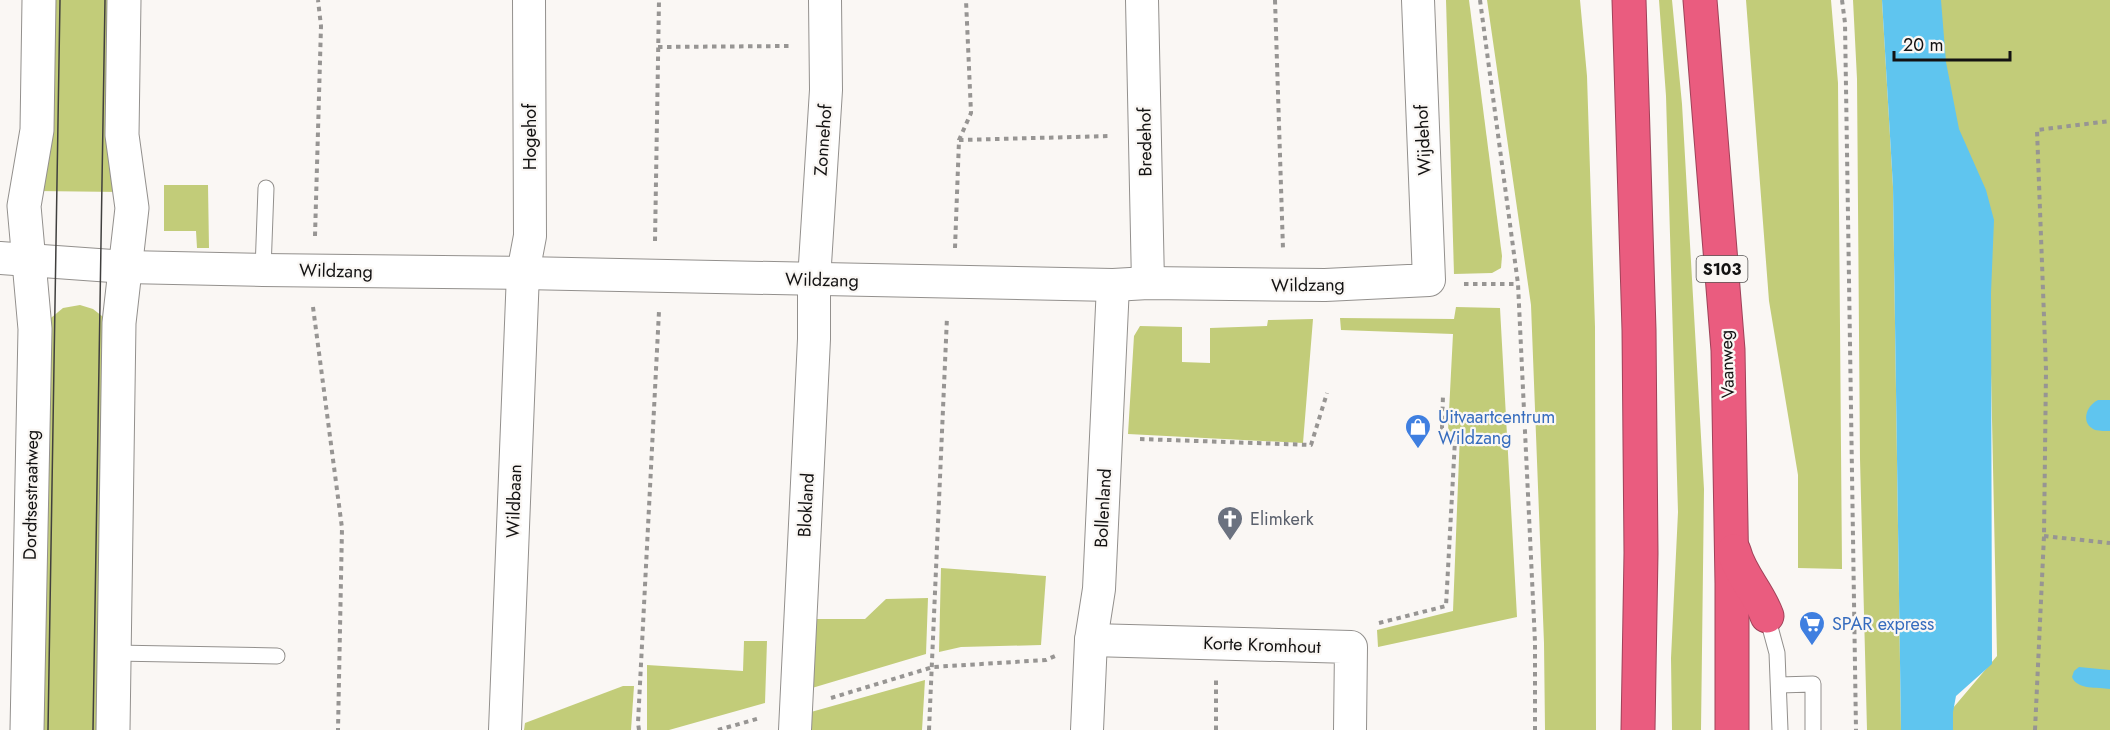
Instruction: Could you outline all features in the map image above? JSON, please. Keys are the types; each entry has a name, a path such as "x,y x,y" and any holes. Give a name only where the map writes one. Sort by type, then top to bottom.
{"highway":[{"path":"1629,0 1639,330 1641,553 1638,730"},
{"name":"Vaanweg","path":"1700,0 1728,350 1732,538 1732,730"},
{"path":"1732,538 1740,568 1754,587 1767,616"}],"street":[{"name":"Dordtsestraatweg","path":"27,730 34,329 12,258 24,206 37,130 39,0"},
{"path":"112,730 119,323 132,208 131,186 122,135 124,0"},
{"name":"Hogehof","path":"523,273 530,236 529,0"},
{"name":"Zonnehof","path":"814,280 826,90 825,0"},
{"name":"Bredehof","path":"1142,0 1148,283"},
{"name":"Wijdehof","path":"1418,0 1429,280"},
{"path":"12,258 126,267"},
{"name":"Wildzang","path":"126,267 814,280 948,280 1113,285 1148,283 1284,286 1429,280"},
{"name":"Wildbaan","path":"505,730 523,273"},
{"name":"Blokland","path":"795,719 813,351 814,280"},
{"name":"Bollenland","path":"1087,730 1091,640 1099,589 1113,285"},
{"name":"Korte Kromhout","path":"1091,640 1351,647"},
{"path":"1350,730 1351,647"}],"lane":[{"path":"263,270 266,188"},
{"path":"1767,616 1777,653 1780,730"},
{"path":"114,653 278,656"},
{"path":"1779,685 1813,684 1813,730"}],"path":[{"path":"318,0 321,26 313,315 342,528 338,730"},
{"path":"639,730 659,316 655,276 659,0"},
{"path":"929,730 948,280 955,255 959,140 971,113 966,0"},
{"path":"1275,0 1284,286"},
{"path":"1480,0 1518,285 1535,642 1535,730"},
{"path":"1842,0 1845,23 1850,258 1856,730"},
{"path":"658,47 825,46"},
{"path":"2035,730 2044,536 2046,370 2037,130 2110,121"},
{"path":"959,140 1145,135"},
{"path":"1429,280 1452,284 1518,285"},
{"path":"1106,437 1311,445 1327,393"},
{"path":"1351,647 1375,624 1446,606 1455,440 1442,428 1443,395"},
{"path":"2044,536 2110,543"},
{"path":"718,730 795,719 933,667 1046,660 1091,640"},
{"path":"1216,730 1217,643"}],"green space":[{"path":"49,0 115,0 121,192 36,191"},
{"path":"1446,0 1469,0 1502,256 1501,268 1492,273 1454,274"},
{"path":"1487,0 1580,0 1587,76 1595,327 1596,730 1545,730 1544,643 1531,305"},
{"path":"1659,0 1672,0 1682,104 1704,489 1701,730 1672,730 1671,658 1678,512 1666,96"},
{"path":"1746,0 1831,0 1838,83 1842,569 1798,568 1798,475 1769,301"},
{"path":"1853,0 1882,0 1893,187 1901,730 1867,730 1860,459 1857,79"},
{"path":"1911,0 2110,0 2110,730 1950,730 1953,708 1997,656 1988,231"},
{"path":"164,185 208,185 209,248 197,248 196,231 164,231"},
{"path":"80,305 93,309 107,320 103,730 39,730 46,322 63,308"},
{"path":"1456,307 1500,308 1517,617 1378,647 1377,630 1453,611 1460,433 1448,431 1453,334 1341,330 1340,318 1454,319"},
{"path":"1313,319 1303,443 1128,434 1134,336 1140,326 1182,327 1182,362 1210,363 1210,328 1267,326 1268,320"},
{"path":"941,568 1046,576 1041,645 961,647 939,652"},
{"path":"928,598 926,654 812,688 816,619 865,619 886,599"},
{"path":"744,641 767,641 765,703 669,730 647,730 647,665 743,671"},
{"path":"925,680 922,730 811,730 811,712"},
{"path":"623,686 634,686 631,730 524,730 525,723"}],"water":[{"path":"1882,0 1941,0 1946,62 1959,129 1986,190 1994,220 1991,293 1992,664 1956,696 1953,730 1901,730 1893,187"},
{"path":"2098,400 2110,400 2110,431 2095,430 2087,423 2088,410"},
{"path":"2079,667 2110,670 2110,689 2078,684 2072,677 2074,671"}],"tram line":[{"path":"48,730 60,0"},
{"path":"93,730 105,0"}],"place":[{"name":"Uitvaartcentrum Wildzang","path":"1418,450"},
{"name":"Elimkerk","path":"1230,542"},
{"name":"SPAR express","path":"1812,647"}]}
